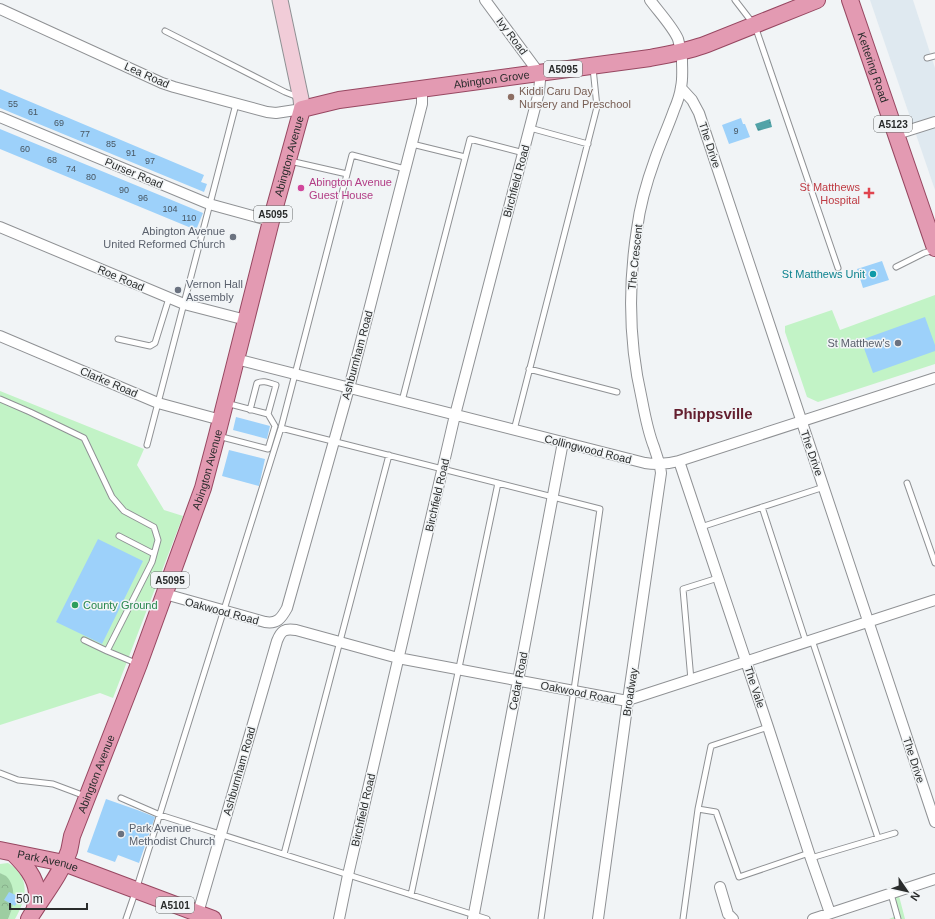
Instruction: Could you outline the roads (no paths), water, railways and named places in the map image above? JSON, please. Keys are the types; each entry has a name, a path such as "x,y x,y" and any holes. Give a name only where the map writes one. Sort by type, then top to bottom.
{"main road":[{"name":"Abington Avenue","path":"32,915 50,887 69,851 73,833 139,664 203,488 218,435 301,104 280,0"},
{"name":"Abington Grove","path":"301,104 339,100 693,50 817,0"},
{"name":"Kettering Road","path":"850,0 935,249"},
{"name":"A5095","path":"41,858 58,851 64,846 73,833"},
{"name":"A5101","path":"73,833 78,857 84,865 96,874 205,916"},
{"name":"Park Avenue","path":"6,851 64,862 96,874"},
{"path":"6,851 23,862 34,882 37,894 32,915"},
{"name":"A5095","path":"50,887 61,878 69,874 96,874"}],"street":[{"name":"Ivy Road","path":"485,0 539,72"},
{"name":"The Crescent","path":"650,0 678,39 682,68 681,88 644,194 632,260 630,291 633,351 639,389 647,426 660,464"},
{"name":"Lea Road","path":"0,9 174,87 262,111 276,113 301,104"},
{"name":"Birchfield Road","path":"339,919 455,415 539,92 539,72"},
{"name":"Ashburnham Road","path":"280,619 287,608 349,388 422,104 422,88"},
{"name":"The Drive","path":"681,88 692,100 699,113 935,822"},
{"name":"Purser Road","path":"0,117 209,204 271,221"},
{"path":"897,134 935,122"},
{"name":"Roe Road","path":"0,227 184,304 246,320"},
{"name":"Clarke Road","path":"0,336 158,402 222,420"},
{"name":"Collingwood Road","path":"236,359 645,463 660,464 679,461 935,378"},
{"name":"Cedar Road","path":"473,917 563,442"},
{"name":"The Vale","path":"679,461 830,913"},
{"name":"Broadway","path":"598,919 661,473 660,464"},
{"name":"Oakwood Road","path":"165,594 270,623 276,622 280,619"},
{"name":"Oakwood Road","path":"284,630 296,630 398,658 574,692 628,700 935,600"},
{"name":"Ashburnham Road","path":"205,916 221,834 277,641 280,634 284,630"},
{"path":"813,919 935,879"},
{"path":"720,887 728,914 733,919"}],"lane":[{"path":"735,0 755,26 838,268"},
{"path":"165,31 285,92 301,104"},
{"path":"926,58 935,56"},
{"path":"514,430 597,107 593,65"},
{"path":"147,445 236,104"},
{"path":"530,128 588,144"},
{"path":"402,401 470,140 524,153"},
{"path":"412,144 465,156"},
{"path":"126,919 281,428 352,155 405,169"},
{"path":"288,160 347,174"},
{"path":"896,267 935,249"},
{"path":"118,339 150,346 153,345 155,343 169,298"},
{"path":"529,369 616,392"},
{"path":"218,435 268,449 275,426 268,414 276,385 265,381 257,383 250,410"},
{"path":"0,400 30,412 84,438 112,496 124,511 154,527 158,540 152,562 107,651"},
{"path":"226,403 268,414"},
{"path":"281,428 600,509 541,919"},
{"path":"284,854 389,455"},
{"path":"411,895 498,483"},
{"path":"908,483 935,563"},
{"path":"701,527 824,487"},
{"path":"762,507 878,838"},
{"path":"119,536 154,554"},
{"path":"691,680 683,589 718,578"},
{"path":"84,640 139,664"},
{"path":"683,919 698,809 711,746 768,727"},
{"path":"0,773 18,780 53,784 88,797"},
{"path":"121,798 160,815 411,895 473,917 487,919"},
{"path":"698,809 716,812 739,877 895,832"},
{"path":"890,894 898,919"}],"water":[{"path":"770,119 772,127 758,131 755,124"}],"place":[{"name":"Kiddi Caru Day Nursery and Preschool","path":"511,97"},
{"name":"Abington Avenue Guest House","path":"301,188"},
{"name":"St Matthews Hospital","path":"869,193"},
{"name":"Abington Avenue United Reformed Church","path":"233,237"},
{"name":"St Matthews Unit","path":"873,274"},
{"name":"Vernon Hall Assembly","path":"178,290"},
{"name":"St Matthew's","path":"898,343"},
{"name":"County Ground","path":"75,605"},
{"name":"Park Avenue Methodist Church","path":"121,834"}],"district":[{"name":"Phippsville","path":"713,413"}]}
